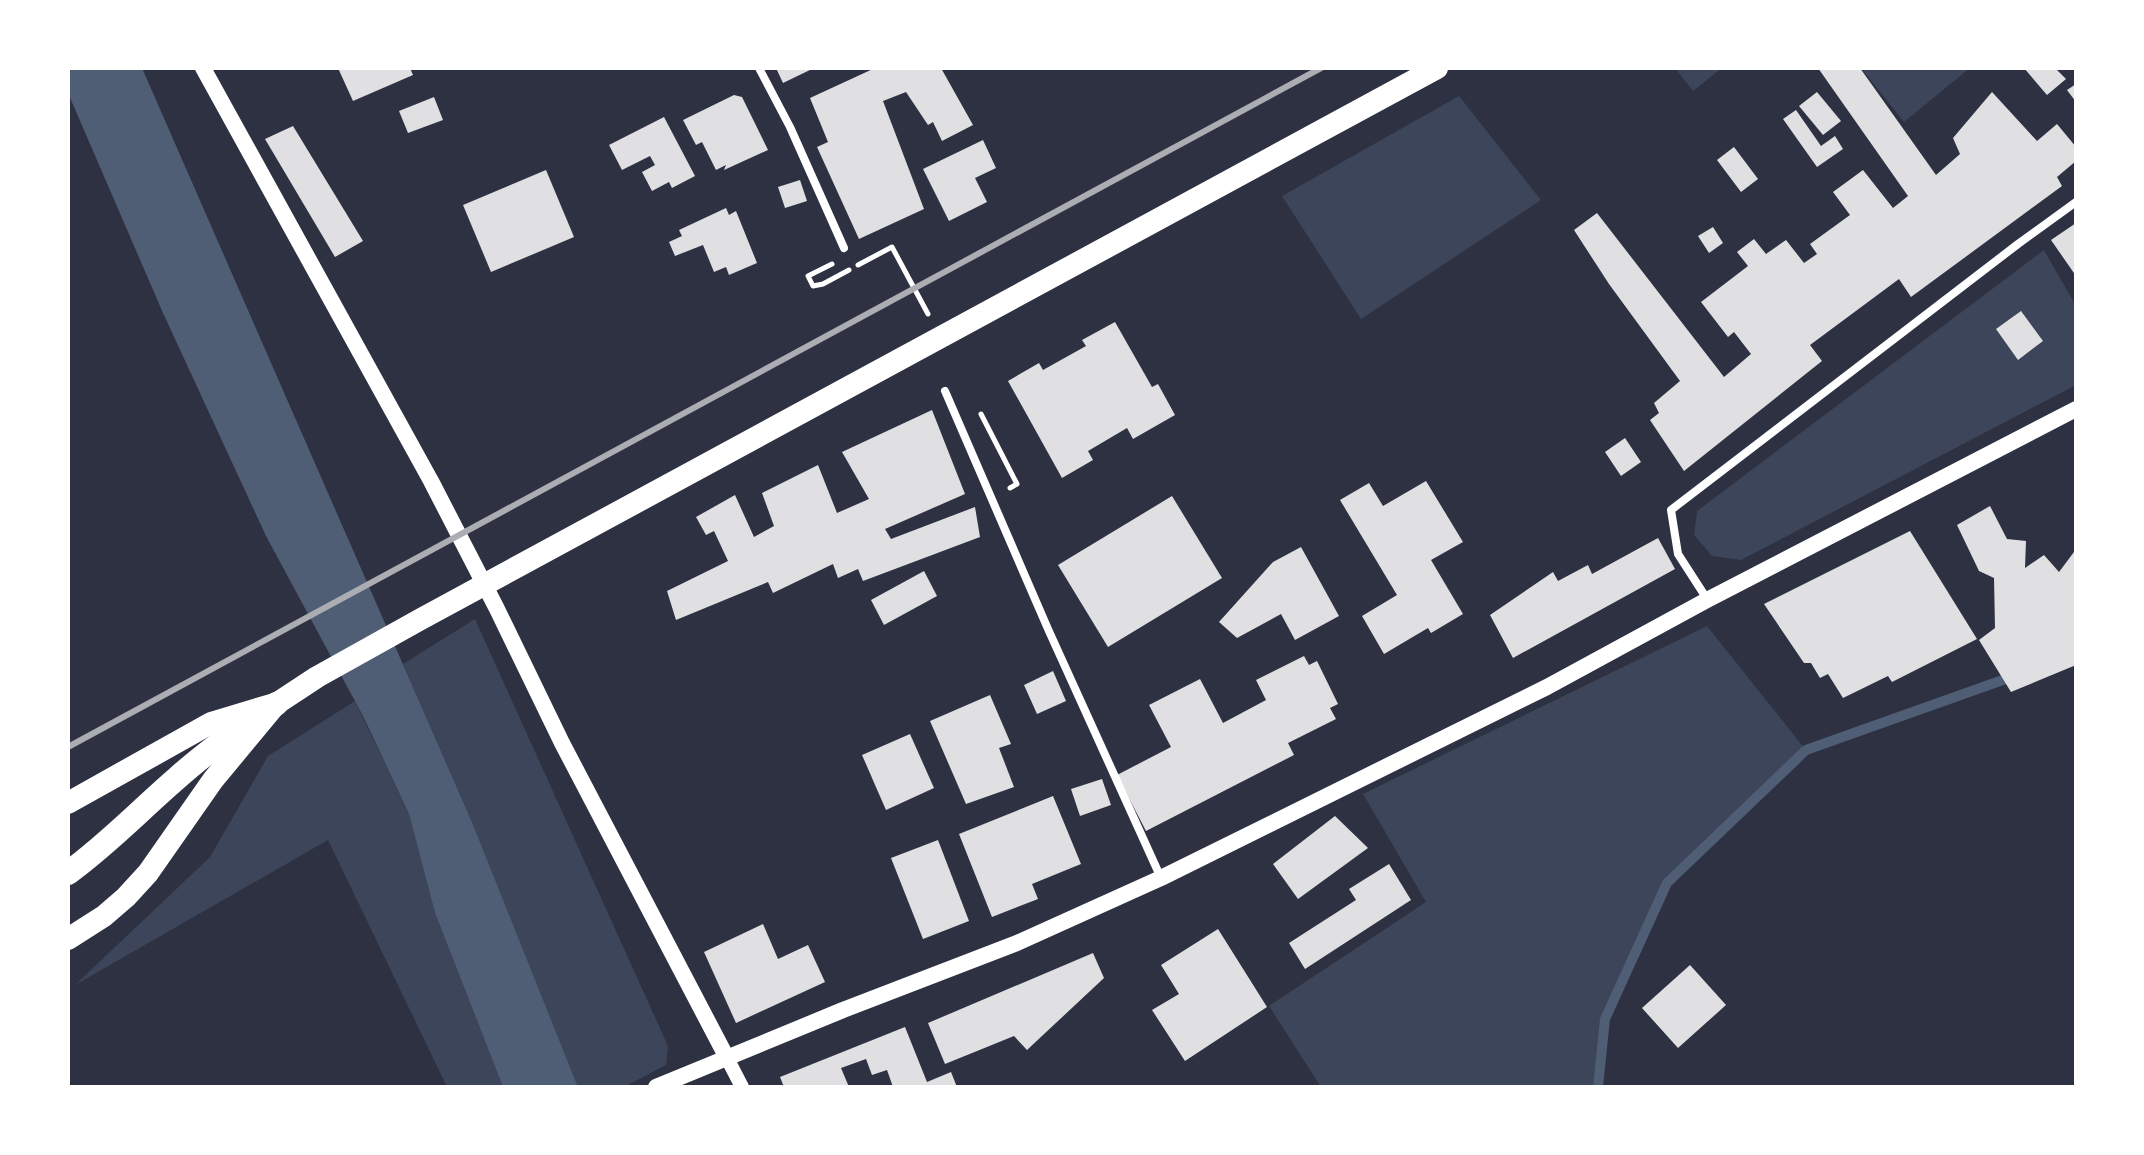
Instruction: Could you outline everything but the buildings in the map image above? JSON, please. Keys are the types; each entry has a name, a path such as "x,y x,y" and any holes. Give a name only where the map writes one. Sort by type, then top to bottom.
{"highway":[{"path":"68,873 99,850 223,740 317,677 1437,68"},
{"path":"68,803 211,723 276,704"},
{"path":"68,939 104,916 148,873 213,780 276,704"}],"main road":[{"path":"203,68 431,481 562,743 727,1058"},
{"path":"662,1084 1017,943 1161,878 1547,687 1707,600 2076,409"}],"street":[{"path":"759,68 790,127 844,248"},
{"path":"1707,600 1678,554 1671,510 2076,202"},
{"path":"945,391 1161,878"},
{"path":"727,1058 742,1087"}],"path":[{"path":"892,247 928,315"},
{"path":"823,284 813,286 808,276 848,256 844,248"}],"shaded area":[{"path":"68,68 142,68 472,822 578,1087 503,1087 435,913 409,814 363,716 266,536 163,313 68,93"},
{"path":"1675,68 1722,68 1693,91"},
{"path":"1861,68 1970,68 1904,122"},
{"path":"1459,96 1541,200 1361,319 1282,196"},
{"path":"2044,250 2076,306 2076,385 1741,560 1712,556 1694,535 1697,511"},
{"path":"475,619 668,1046 666,1065 624,1087 578,1087 472,822 403,664"},
{"path":"1707,626 1806,750 1667,883 1605,1019 1598,1087 1321,1087 1269,1006 1426,902 1363,794"},
{"path":"355,701 409,814 435,913 503,1087 447,1087 328,840 75,985 210,857 268,756"}],"waterway":[{"path":"1598,1087 1605,1019 1667,883 1806,750 2014,676"}],"railway":[{"path":"68,747 1321,68"}]}
